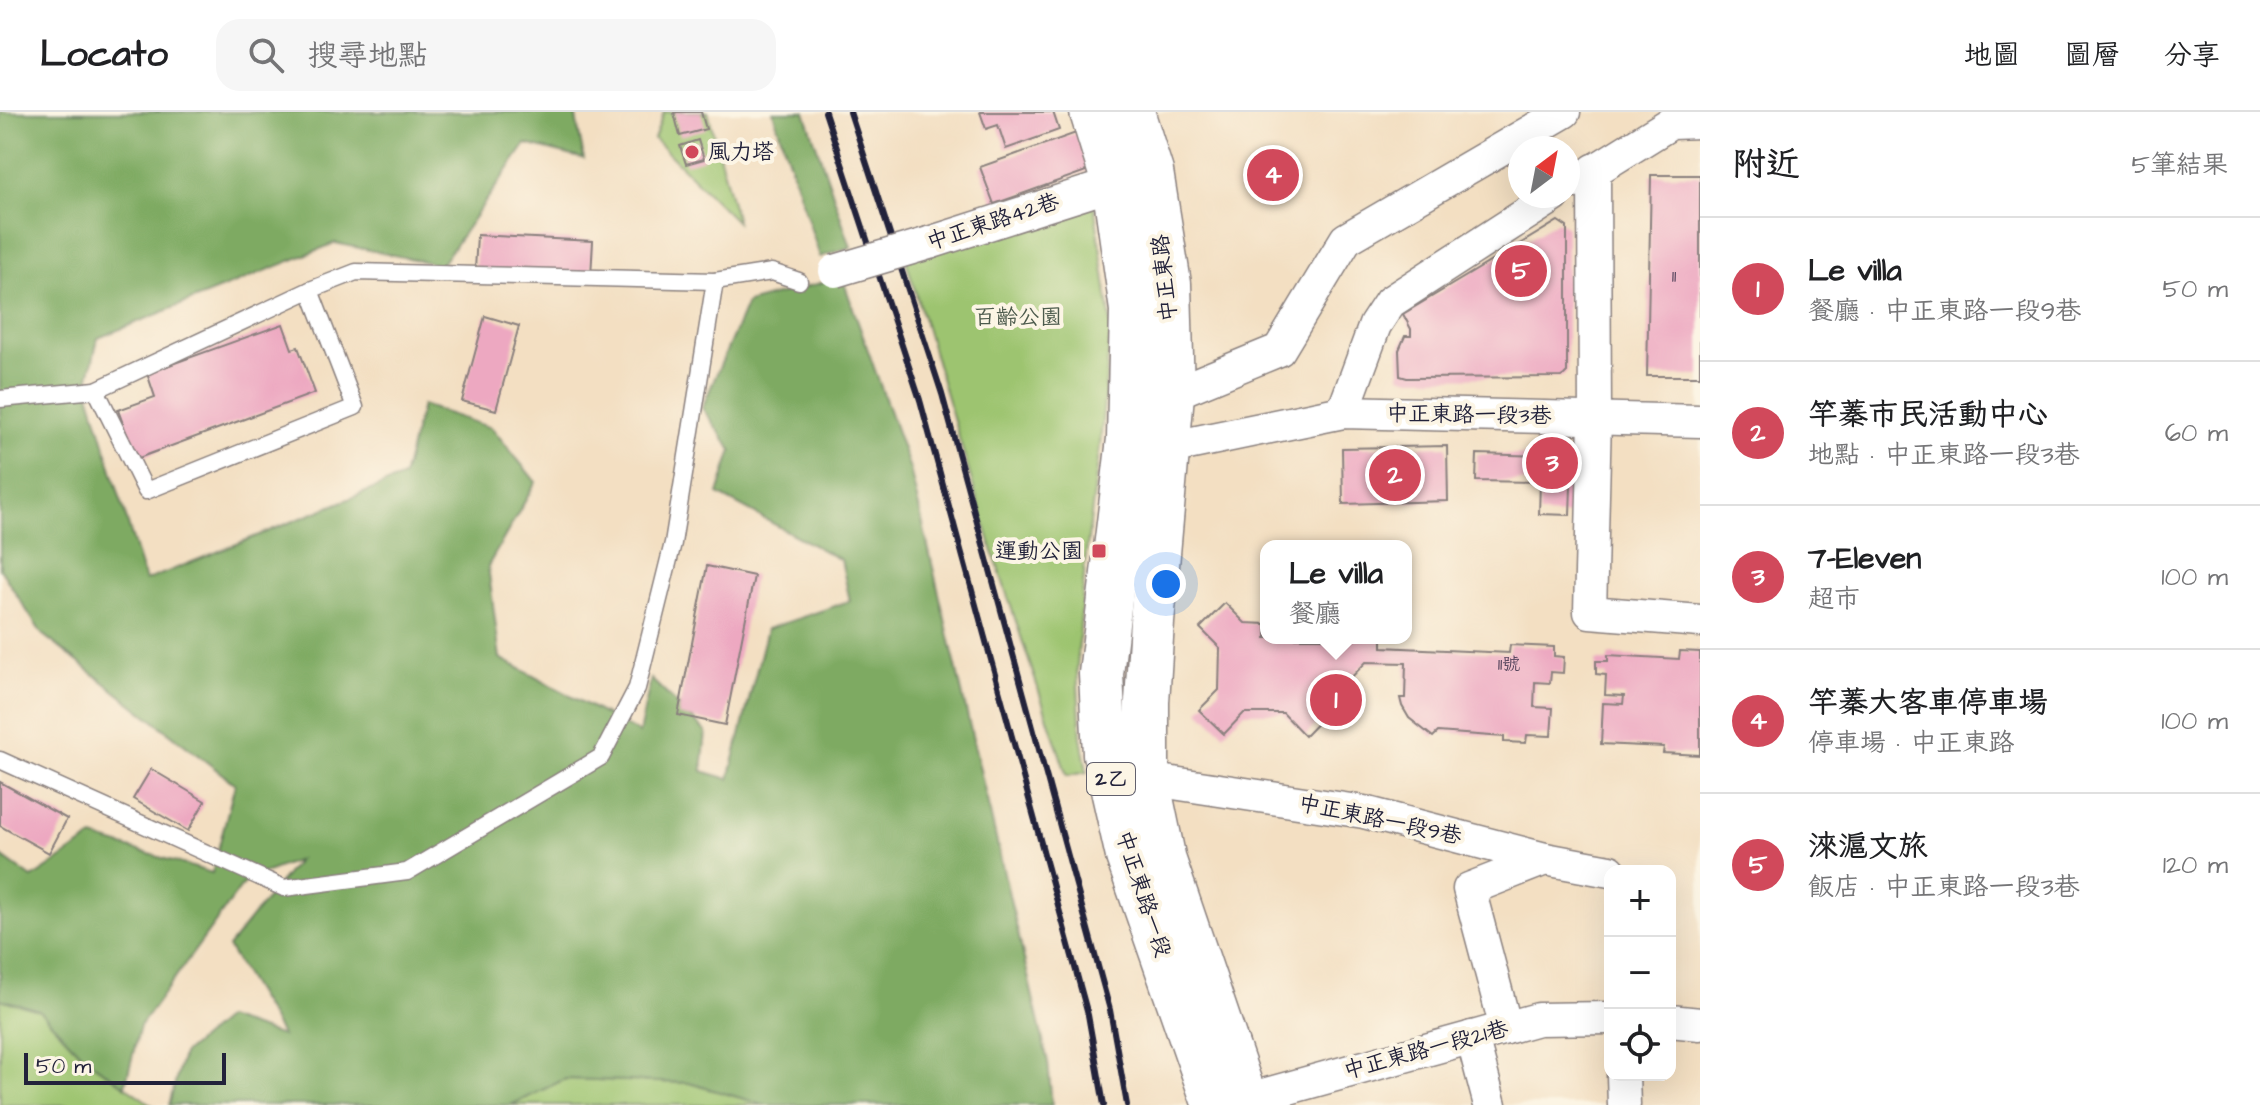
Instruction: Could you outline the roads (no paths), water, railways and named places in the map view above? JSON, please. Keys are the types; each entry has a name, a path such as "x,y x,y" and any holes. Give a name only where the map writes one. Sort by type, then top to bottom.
{"main road":[{"name":"中正東路","path":"1092,112 1132,178 1169,284 1172,394 1148,444"},
{"name":"中正東路","path":"1132,112 1132,310 1148,444"},
{"name":"中正東路一段","path":"1148,444 1159,520 1147,702 1147,779 1164,861 1236,1103"},
{"name":"中正東路一段","path":"1148,444 1101,674 1105,754 1128,856 1236,1103"}],"street":[{"path":"1172,394 1279,350 1346,239 1564,112"},
{"path":"1700,122 1671,123 1581,178 1595,418 1590,612 1700,621"},
{"name":"中正東路42巷","path":"835,271 1132,178"},
{"path":"1343,412 1375,325 1390,302 1535,208"},
{"name":"中正東路一段3巷","path":"1148,444 1343,412 1700,421"},
{"name":"中正東路一段9巷","path":"1147,779 1364,812 1545,859 1604,870"},
{"path":"1506,1028 1469,889 1545,859"},
{"name":"中正東路一段21巷","path":"1236,1103 1538,1019 1604,1018"},
{"path":"1676,1022 1700,1024"},
{"path":"1472,1037 1490,1105"},
{"path":"1623,1081 1624,1105"}],"lane":[{"path":"0,399 96,390 310,290 356,272 715,281 772,272 799,281"},
{"path":"0,760 284,888 407,872 601,757 637,688 673,543 715,281"},
{"path":"96,390 146,491 355,407 310,290"}],"railway":[{"path":"825,112 920,400 1088,1015 1104,1105"},
{"path":"850,112 942,394 1110,1010 1127,1105"}],"place":[{"name":"風力塔","path":"692,152"},
{"name":"竿蓁大客車停車場","path":"1273,175"},
{"name":"淶滬文旅","path":"1521,271"},
{"name":"7-Eleven","path":"1552,463"},
{"name":"竿蓁市民活動中心","path":"1395,475"},
{"name":"運動公園","path":"1099,551"},
{"name":"Le villa","path":"1336,700"}],"park label":[{"name":"百齡公園","path":"1018,317"}]}
